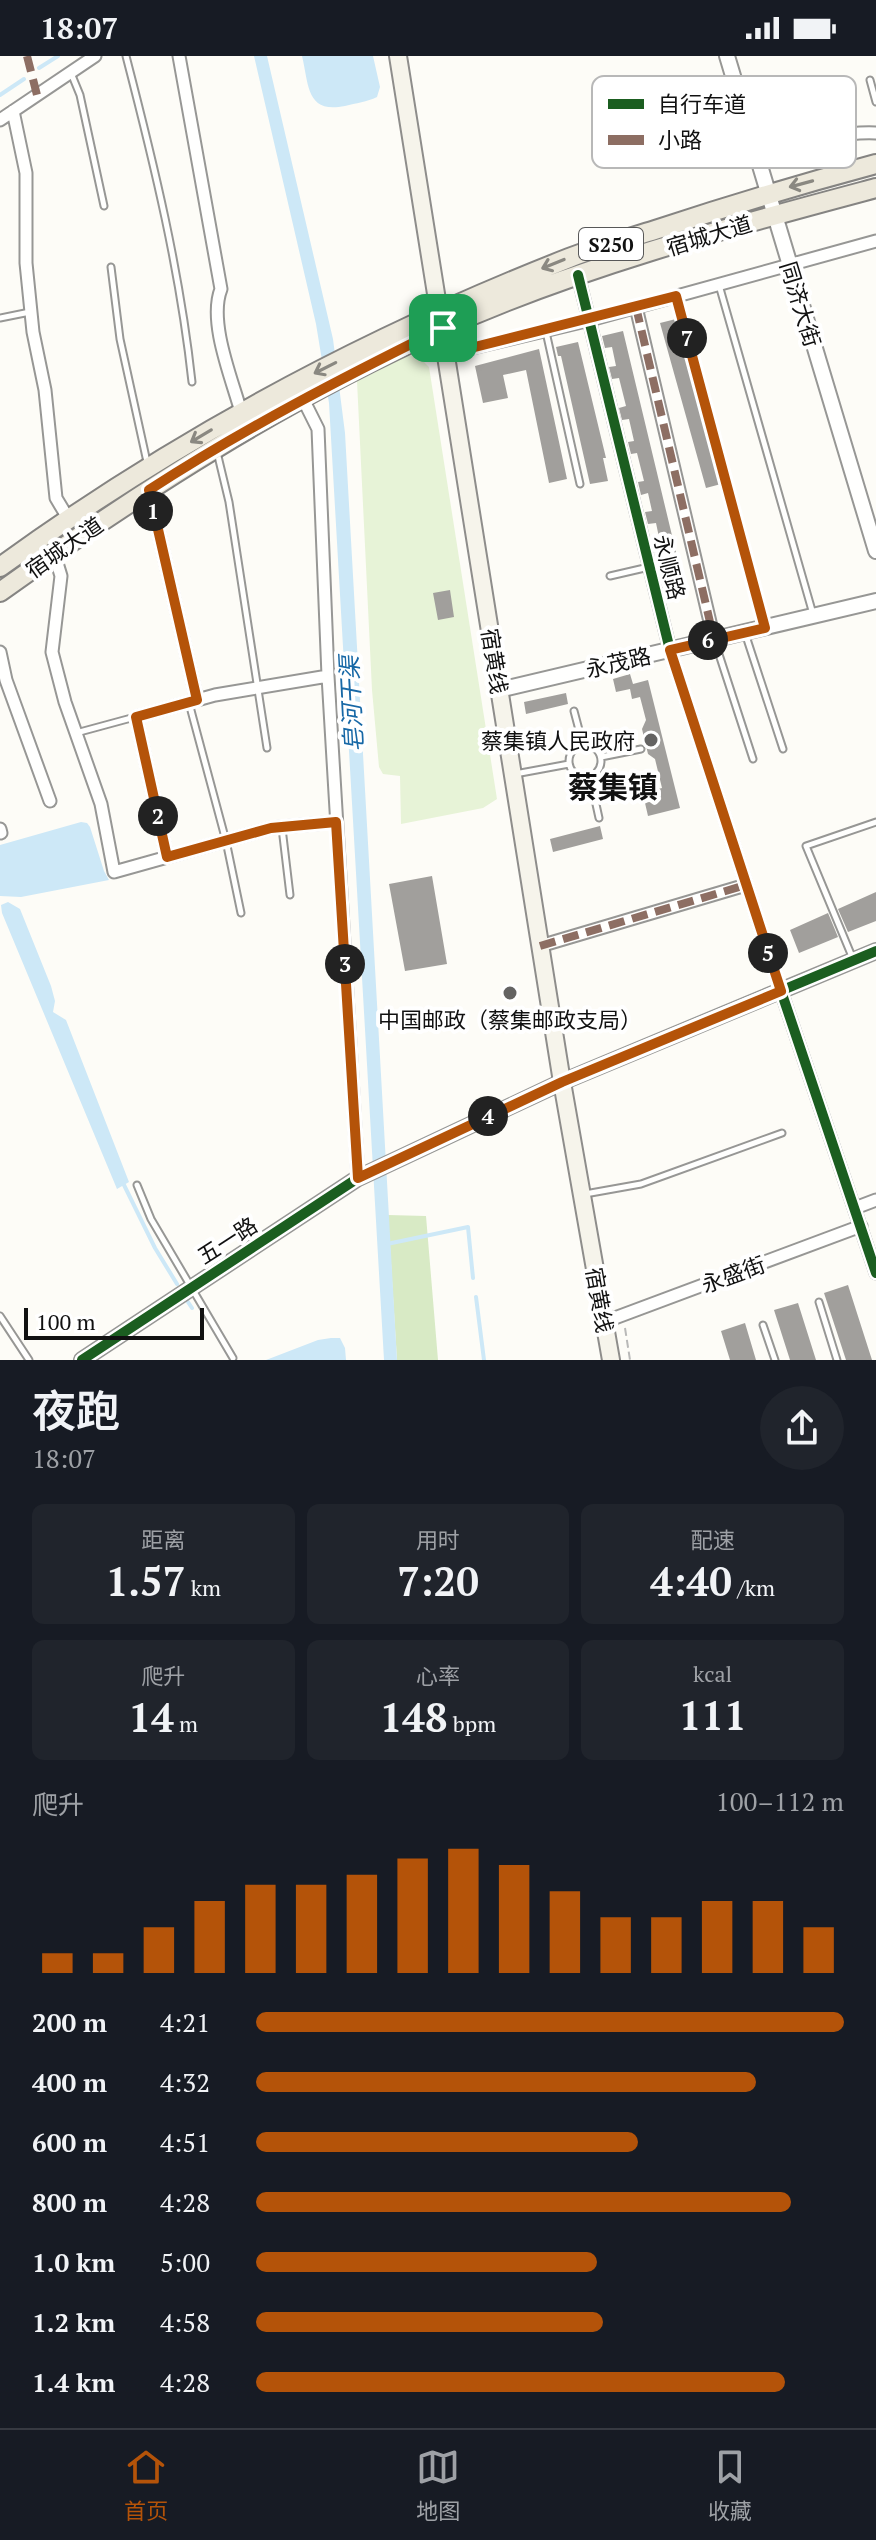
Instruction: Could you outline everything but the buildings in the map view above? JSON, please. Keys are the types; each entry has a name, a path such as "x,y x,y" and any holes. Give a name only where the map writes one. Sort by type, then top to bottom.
{"main road":[{"name":"宿黄线","path":"398,56 562,1082 611,1360"},
{"name":"宿城大道","path":"0,567 68,518 241,412 298,391 572,257 767,193 876,164"},
{"name":"宿城大道","path":"441,319 578,275 876,188"},
{"name":"宿城大道","path":"0,592 298,391"}],"street":[{"path":"0,120 95,56"},
{"path":"179,56 221,289 216,302 219,332 241,412"},
{"name":"同济大街","path":"727,56 733,76"},
{"path":"13,111 26,173 26,263 45,390 56,498 68,518"},
{"path":"856,132 876,133"},
{"name":"同济大街","path":"760,168 876,551"},
{"path":"447,354 590,320 876,241"},
{"name":"永顺路","path":"578,275 670,650 876,1273"},
{"path":"636,307 714,639"},
{"path":"298,391 318,429 328,676 358,1178"},
{"path":"149,490 192,701"},
{"path":"54,553 61,576 52,652 65,702 101,804 114,872 282,827 336,822"},
{"name":"永茂路","path":"499,690 876,601"},
{"path":"0,652 6,680 50,801"},
{"path":"167,857 136,717 192,701 328,676"},
{"path":"540,946 746,885"},
{"name":"五一路","path":"84,1359 358,1178 562,1082 876,951"},
{"path":"855,1208 876,1200"},
{"name":"永盛街","path":"604,1322 861,1226"}],"lane":[{"path":"126,56 153,161 184,308 192,382"},
{"path":"70,72 80,95 104,206"},
{"path":"870,80 876,102"},
{"path":"111,267 120,339 143,452 149,467"},
{"path":"719,284 814,616"},
{"path":"676,296 765,628"},
{"path":"0,318 31,311"},
{"path":"546,331 580,484"},
{"path":"216,447 229,502 267,748"},
{"path":"610,576 650,567"},
{"path":"745,633 783,749"},
{"path":"714,639 753,759"},
{"path":"192,701 241,913"},
{"path":"574,711 583,745"},
{"path":"76,733 136,717"},
{"path":"569,764 571,754 583,745 593,747 601,757"},
{"path":"601,757 641,749"},
{"path":"569,764 578,775 590,777 598,771 601,757"},
{"path":"513,775 569,764"},
{"path":"590,777 599,818"},
{"path":"853,961 806,846 876,822"},
{"path":"282,827 290,895"},
{"path":"582,1195 641,1184 782,1133"},
{"path":"137,1185 151,1219 233,1358"},
{"path":"819,1302 837,1360"},
{"path":"0,1316 29,1360"},
{"path":"763,1325 775,1360"}],"path":[{"path":"622,1315 630,1360"}],"green space":[{"path":"416,354 429,367 497,799 483,808 401,824 400,776 383,774 379,767 372,690 357,381"},
{"path":"388,1215 426,1216 438,1360 397,1360"}],"water":[{"name":"皂河干渠","path":"254,56 267,56 333,339 345,433 397,1360 384,1360 329,403 316,324"},
{"path":"302,56 373,56 380,87 377,97 345,106 323,106 308,87"},
{"path":"81,822 90,827 109,880 21,897 0,896 0,845"},
{"path":"8,902 20,909 51,986 55,1001 53,1012 66,1020 129,1182 117,1189 2,913 1,905"},
{"path":"340,1338 346,1360 266,1360 318,1340"}],"waterway":[{"path":"39,68 58,56"},
{"path":"0,95 24,79"},
{"path":"124,1185 155,1248 177,1284"},
{"path":"387,1244 468,1227 473,1278"},
{"path":"476,1297 484,1360"},
{"path":"188,1302 192,1308"}],"marked path":[{"path":"27,56 37,95"},
{"path":"636,307 714,639"},
{"path":"540,946 746,885"}],"cycle path":[{"path":"578,275 670,650 876,1273"},
{"path":"82,1360 358,1178 562,1082 876,951"}],"place":[{"name":"蔡集镇人民政府","path":"651,740"},
{"name":"中国邮政（蔡集邮政支局）","path":"510,993"}],"district":[{"name":"蔡集镇","path":"613,787"}],"route":[{"path":"676,296 765,628 670,650 781,991 562,1082 358,1178 336,822 271,828 167,857 136,717 197,700 149,490 204,454 303,399 443,328 447,354 676,296"}]}
